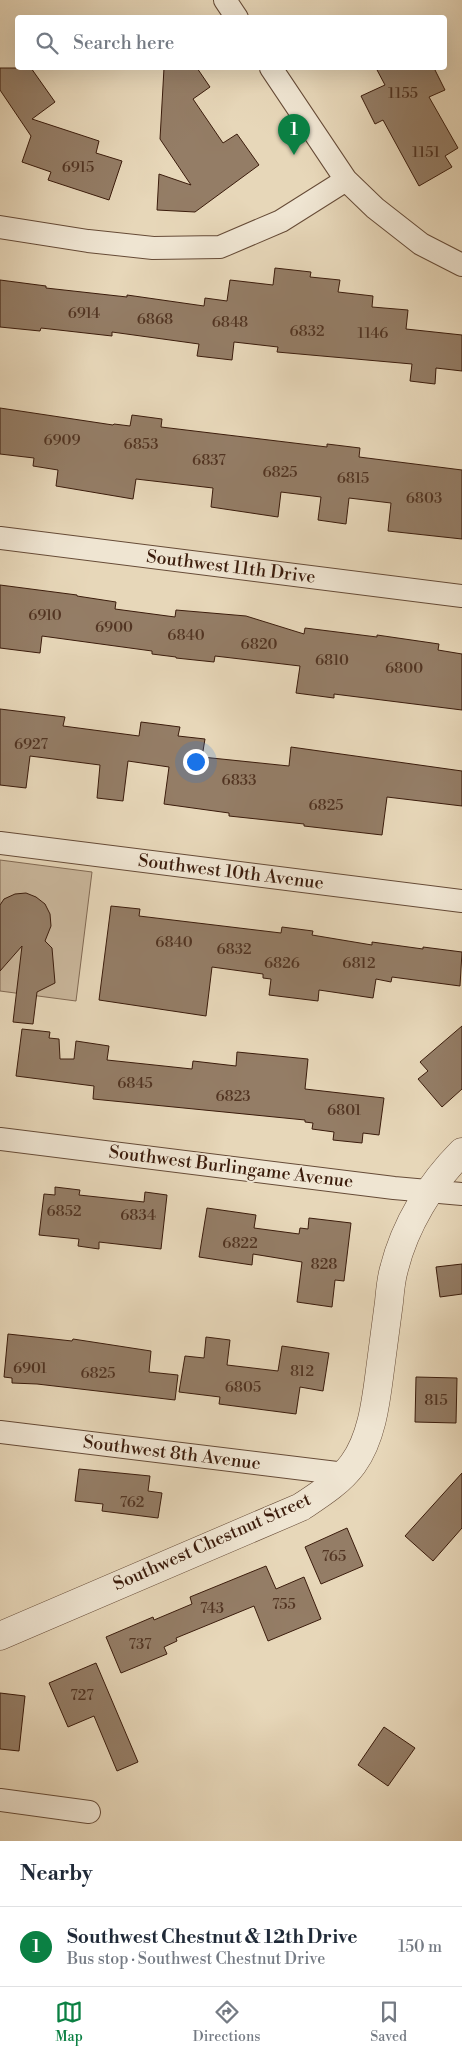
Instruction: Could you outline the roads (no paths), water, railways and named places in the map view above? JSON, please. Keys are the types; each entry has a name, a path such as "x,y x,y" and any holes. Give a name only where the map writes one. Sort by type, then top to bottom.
{"street":[{"path":"225,0 235,15"},
{"path":"272,70 346,180 375,208 421,244 462,265"},
{"path":"0,227 88,242 153,248 220,247 281,221 346,180"},
{"name":"Southwest 11th Drive","path":"0,538 462,596"},
{"name":"Southwest 10th Avenue","path":"0,843 462,901"},
{"name":"Southwest Burlingame Avenue","path":"0,1139 462,1194"},
{"name":"Southwest Chestnut Street","path":"0,1636 301,1507 345,1474 354,1462 367,1436 377,1395 393,1270 408,1229 430,1191 462,1152"},
{"name":"Southwest 8th Avenue","path":"0,1432 345,1474"},
{"path":"0,1800 89,1812"}],"place":[{"name":"Southwest Chestnut & 12th Drive","path":"294,155"}]}
